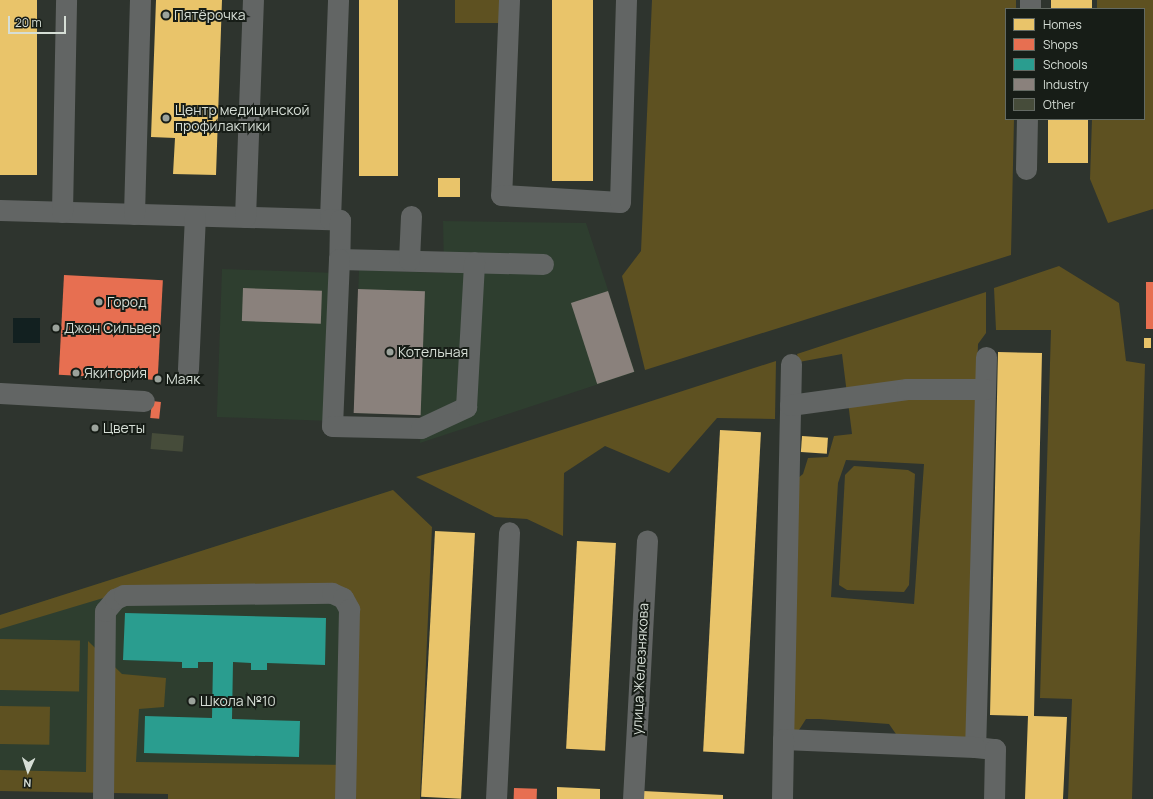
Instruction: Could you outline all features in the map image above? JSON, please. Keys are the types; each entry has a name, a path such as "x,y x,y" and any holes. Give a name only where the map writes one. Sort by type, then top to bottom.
{"street":[{"path":"62,212 66,0"},
{"path":"134,214 140,0"},
{"path":"245,217 253,0"},
{"path":"330,219 338,0"},
{"path":"509,0 501,195 620,202 626,0"},
{"path":"1026,169 1027,120"},
{"path":"0,210 340,220 332,426 421,428 466,407 474,262"},
{"path":"188,369 195,216"},
{"path":"409,260 411,216"},
{"path":"339,259 543,264"},
{"path":"975,747 986,357"},
{"path":"782,799 791,364"},
{"path":"790,405 907,389 985,390"},
{"path":"0,393 144,401"},
{"path":"496,799 509,532"},
{"name":"улица Железнякова","path":"633,799 647,540"},
{"path":"103,799 105,611 108,604 124,594 332,593 344,598 349,609 345,799"},
{"path":"783,739 995,748 994,799"}],"shaded area":[{"path":"455,0 500,0 500,23 455,23"},
{"path":"652,0 1016,0 1016,8 1005,8 1005,120 1014,120 1011,255 645,370 622,276 641,251"},
{"path":"1097,0 1153,0 1153,209 1108,223 1090,179 1092,120 1145,120 1145,8 1097,8"},
{"path":"443,221 586,223 635,372 420,443 421,415 354,413 359,270 444,273"},
{"path":"1059,266 1119,303 1126,361 1145,364 1132,799 1068,799 1072,699 1040,698 1051,330 996,330 994,288"},
{"path":"222,269 330,273 325,421 217,417"},
{"path":"986,292 986,333 978,344 966,740 898,737 889,724 819,719 806,719 797,733 787,732 793,482 803,474 808,458 828,457 834,436 852,434 842,354 799,362 797,354","holes":["846,460 924,464 914,604 831,597 838,483"]},
{"path":"13,318 40,318 40,343 13,343"},
{"path":"776,361 775,419 717,418 669,473 605,446 564,473 563,536 527,519 495,517 416,477"},
{"path":"854,466 908,470 915,474 909,585 904,592 847,590 839,585 845,475"},
{"name":"Школа №10","path":"393,490 381,799 171,799 171,791 0,788 0,615"},
{"path":"393,490 432,527 420,799 168,799 168,794 0,791 0,770 86,772 88,641 122,674 166,678 164,707 139,709 136,762 351,765 348,594 130,590 0,629 0,615"},
{"path":"0,639 80,640 79,691 0,690"},
{"path":"0,706 50,707 49,745 0,744"}],"building: Homes":[{"path":"0,0 37,0 37,175 0,175"},
{"path":"156,0 222,0 216,175 173,174 175,138 151,137"},
{"path":"359,0 398,0 398,176 359,176"},
{"path":"552,0 593,0 593,181 552,181"},
{"path":"1051,0 1092,0 1092,8 1051,8"},
{"path":"1048,120 1088,120 1088,163 1048,163"},
{"path":"438,178 460,178 460,197 438,197"},
{"path":"1144,338 1151,338 1151,348 1144,348"},
{"path":"998,352 1042,353 1034,716 1067,717 1063,799 1025,799 1028,716 990,715"},
{"path":"720,430 761,432 744,754 703,752"},
{"path":"802,436 828,438 827,454 801,452"},
{"path":"435,531 475,533 461,799 421,797"},
{"path":"577,541 616,543 605,751 566,749"},
{"path":"557,787 600,789 600,799 557,799"},
{"path":"643,791 723,795 723,799 643,799"}],"building: Shops":[{"path":"64,275 163,280 158,380 59,375"},
{"path":"1146,282 1153,282 1153,329 1146,329"},
{"path":"152,401 161,402 159,419 150,418"},
{"path":"514,788 537,789 537,799 514,799"}],"building: Schools":[{"path":"125,613 326,618 325,665 267,663 267,670 251,670 251,663 233,662 232,719 300,721 299,757 144,753 145,716 212,718 213,662 198,662 198,668 182,668 182,662 123,660"}],"building: Industry":[{"path":"243,288 322,291 321,324 242,321"},
{"name":"Котельная","path":"358,289 425,291 421,415 354,413"},
{"path":"608,291 634,372 597,384 571,303"}],"building: Other":[{"path":"152,433 184,436 182,452 151,449"}],"place":[{"name":"Пятёрочка","path":"166,15"},
{"name":"Центр медицинской профилактики","path":"166,118"},
{"name":"Город","path":"99,302"},
{"name":"Джон Сильвер","path":"56,328"},
{"name":"Котельная","path":"390,352"},
{"name":"Якитория","path":"76,373"},
{"name":"Маяк","path":"158,379"},
{"name":"Цветы","path":"95,428"},
{"name":"Школа №10","path":"192,701"}]}
